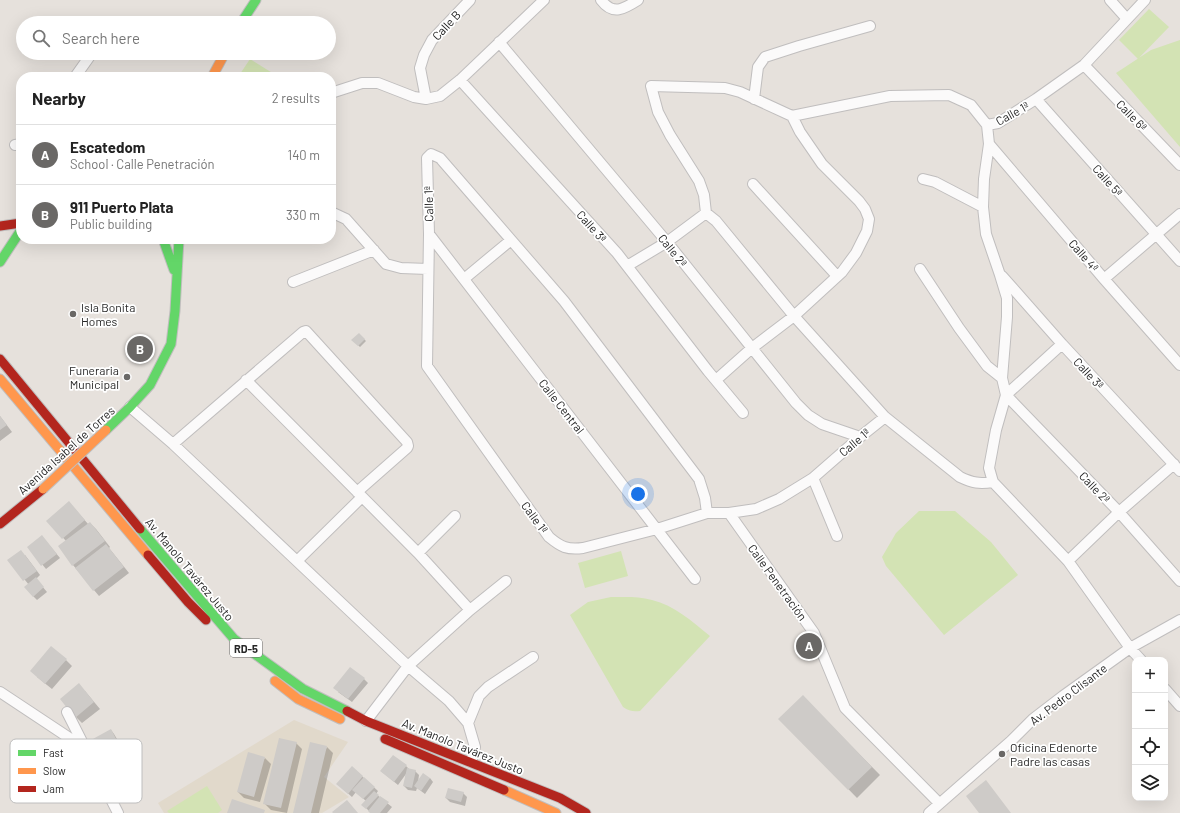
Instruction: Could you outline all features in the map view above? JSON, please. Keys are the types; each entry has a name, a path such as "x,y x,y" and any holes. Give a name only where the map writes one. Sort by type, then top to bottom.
{"main road":[{"path":"246,16 256,0"},
{"path":"215,72 221,60"},
{"path":"0,226 16,224"},
{"path":"0,262 16,238"},
{"name":"Avenida Isabel de Torres","path":"165,244 177,278"},
{"name":"Avenida Isabel de Torres","path":"0,524 43,489 130,408 150,385 171,344 175,311 179,244"},
{"name":"Av. Manolo Tavárez Justo","path":"0,359 148,539 234,639 303,689 366,721 560,798 586,813"},
{"name":"Av. Manolo Tavárez Justo","path":"0,379 188,602 234,649 252,663"},
{"path":"269,676 298,699 351,724"},
{"name":"Av. Manolo Tavárez Justo","path":"379,736 556,813"}],"street":[{"name":"Calle B","path":"426,100 420,68 424,54 432,40 470,0"},
{"path":"336,91 362,83 378,83 426,100 440,96 460,80 544,0"},
{"path":"601,0 606,6 616,10 625,8 638,0"},
{"path":"1110,0 1127,19"},
{"name":"Calle 1ª","path":"993,482 989,468 996,430 1006,396 1002,378 1007,298 986,234 983,207 984,179 989,144 987,125 998,123 1036,99 1084,65 1145,0"},
{"path":"754,99 758,67 765,57 870,26"},
{"name":"Calle 2ª","path":"499,42 667,242 796,403 808,415 822,424 860,437"},
{"path":"79,72 87,60"},
{"name":"Calle 6ª","path":"1084,65 1180,165"},
{"name":"Calle 3ª","path":"460,80 627,266 743,413"},
{"path":"987,125 971,105 949,95 890,96 792,116 740,92 725,88 651,86 658,112 670,135 699,181 704,195 706,213 716,221 794,316 885,417 960,477 971,482 981,484 993,482 1068,561 1130,648 1138,657"},
{"name":"Calle 5ª","path":"1036,99 1180,261"},
{"path":"716,380 752,348 794,316 838,276 856,253 867,231 869,219 865,209 822,164 800,132 792,116"},
{"name":"Calle 4ª","path":"989,144 1180,366"},
{"name":"Calle 1ª","path":"511,240 440,158 432,154 427,158 429,234 427,366 549,537 559,546 572,549 657,529 707,513 729,513 756,509 779,499 813,478 885,417"},
{"path":"923,180 936,182 983,207"},
{"path":"753,184 838,276"},
{"path":"627,266 667,242 706,213"},
{"path":"336,214 346,219 386,264 401,268 428,269"},
{"path":"1104,278 1180,214"},
{"name":"Calle Central","path":"429,234 695,579"},
{"path":"464,279 511,240 564,301 699,479 705,498 707,513"},
{"path":"293,282 374,250"},
{"path":"920,269 959,328 987,366 1002,378"},
{"name":"Calle 3ª","path":"1000,275 1177,467"},
{"path":"173,444 303,332 306,331 309,333 407,442 408,446 359,494 298,561"},
{"path":"1006,396 1062,344"},
{"path":"246,380 418,553 470,610"},
{"name":"Calle 2ª","path":"1006,396 1119,512 1180,581"},
{"path":"130,408 173,444 408,666 449,702 468,723 475,747 471,762"},
{"path":"1068,561 1119,512 1177,467"},
{"path":"813,478 837,536"},
{"name":"Calle Penetración","path":"729,513 814,632 845,708 939,803"},
{"path":"418,553 455,516"},
{"path":"366,721 408,666 470,610 506,581"},
{"name":"Av. Pedro Clisante","path":"929,813 1033,720 1063,696 1130,648 1180,620"},
{"path":"468,723 479,696 488,687 533,657"},
{"path":"0,692 71,739"},
{"path":"1168,692 1180,706"},
{"path":"67,712 80,739"},
{"path":"113,803 118,813"}],"shaded area":[{"path":"294,720 348,742 324,777 349,797 322,813 164,813 158,803"}],"green space":[{"path":"1149,9 1169,27 1138,59 1119,40"},
{"path":"1180,40 1180,147 1116,73 1151,50"},
{"path":"249,60 252,60 271,72 241,72"},
{"path":"919,511 955,511 991,542 1018,575 944,635 886,566 882,557 896,533"},
{"path":"621,551 628,576 585,588 578,563"},
{"path":"611,597 642,598 660,602 676,610 710,636 640,711 631,711 623,707 570,615 588,602"},
{"path":"207,786 222,810 218,813 169,813 167,811"}],"building":[{"path":"359,333 365,339 358,346 351,340"},
{"path":"0,416 7,425 0,430"},
{"path":"69,501 85,520 62,539 46,521"},
{"path":"90,522 105,541 72,566 58,546"},
{"path":"42,535 57,554 41,566 27,547"},
{"path":"106,544 124,567 93,591 75,568"},
{"path":"21,550 37,571 23,581 7,560"},
{"path":"36,577 44,587 33,597 24,587"},
{"path":"51,646 67,659 45,684 30,671"},
{"path":"350,667 365,678 348,699 333,688"},
{"path":"79,683 94,702 75,718 60,699"},
{"path":"803,695 872,767 848,790 778,719"},
{"path":"111,729 116,739 93,739"},
{"path":"279,738 297,742 281,808 263,804"},
{"path":"310,742 327,746 311,813 293,813"},
{"path":"248,752 265,757 254,797 237,792"},
{"path":"393,755 407,765 394,782 380,771"},
{"path":"352,766 363,776 348,794 336,784"},
{"path":"407,768 416,770 412,788 403,786"},
{"path":"423,773 430,778 421,791 414,786"},
{"path":"364,777 375,787 363,799 352,790"},
{"path":"986,780 1011,813 979,813 966,796"},
{"path":"448,788 464,792 461,802 445,798"},
{"path":"374,791 379,795 366,809 361,805"},
{"path":"380,796 389,802 380,813 370,813 368,811"},
{"path":"232,799 265,810 264,813 227,813"},
{"path":"347,800 358,813 332,812"}],"traffic: fast":[{"path":"246,16 256,0"},
{"path":"0,262 16,238"},
{"path":"165,244 174,270"},
{"path":"106,430 150,385 171,344 175,311 179,244"},
{"path":"140,529 234,639 303,689 347,711"}],"traffic: slow":[{"path":"215,72 221,60"},
{"path":"0,379 148,555"},
{"path":"43,489 106,430"},
{"path":"275,681 298,699 340,719"},
{"path":"504,790 556,813"}],"traffic: jam":[{"path":"0,226 16,224"},
{"path":"0,359 140,529"},
{"path":"0,524 43,489"},
{"path":"148,555 188,602 206,620"},
{"path":"347,711 366,721 560,798 586,813"},
{"path":"385,739 504,790"}],"place":[{"name":"Isla Bonita Homes","path":"73,314"},
{"name":"911 Puerto Plata","path":"140,349"},
{"name":"Funeraria Municipal","path":"127,377"},
{"name":"Escatedom","path":"809,646"},
{"name":"Oficina Edenorte Padre las casas","path":"1002,754"}]}
